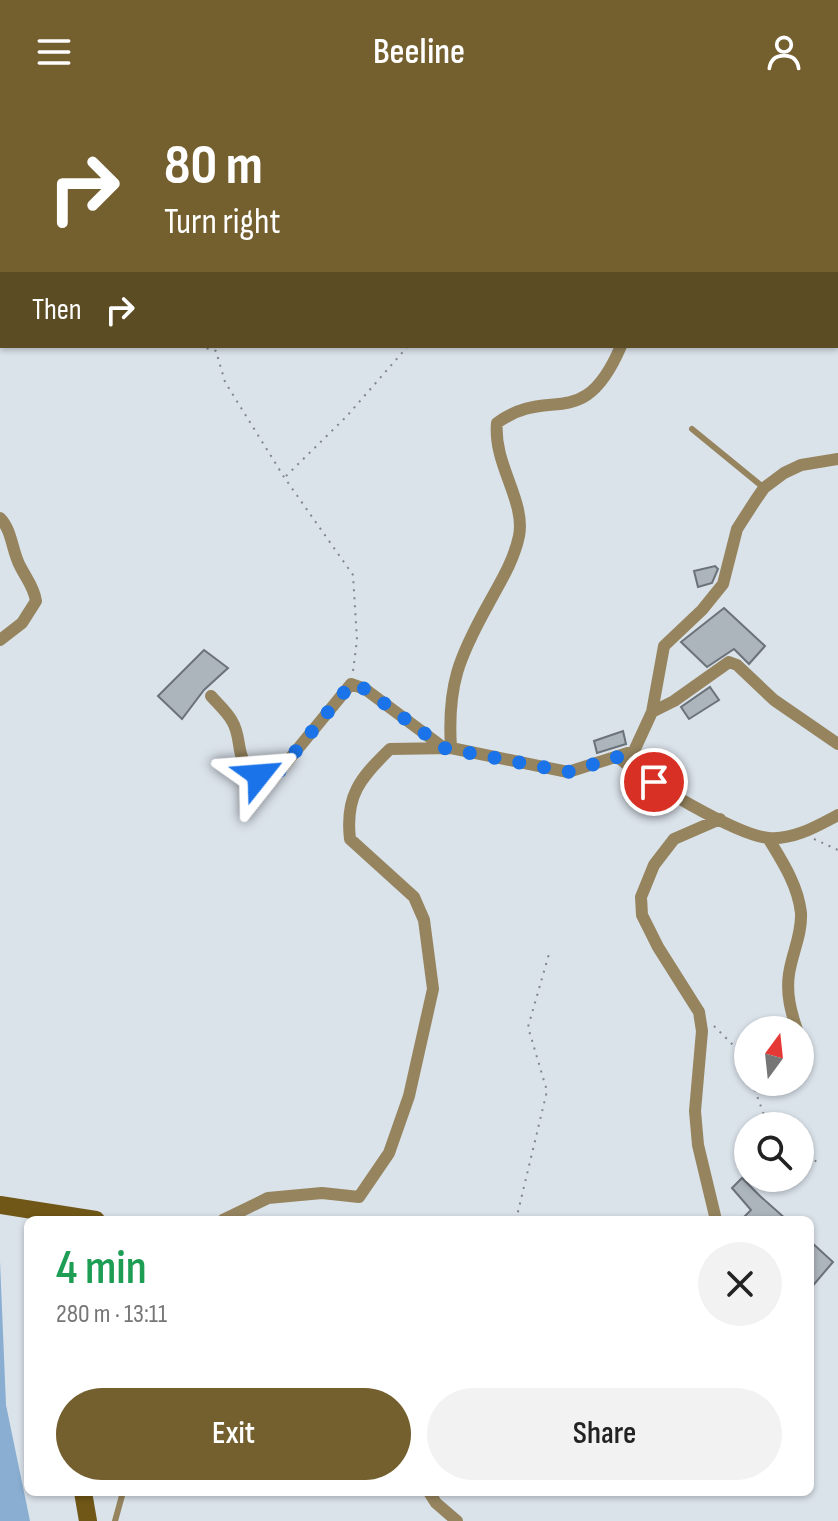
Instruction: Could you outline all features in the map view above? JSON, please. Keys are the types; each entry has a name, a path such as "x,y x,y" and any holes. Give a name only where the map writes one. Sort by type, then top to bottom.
{"street":[{"path":"447,748 448,705 454,677 470,637 510,564 520,533 514,498 495,445 497,423 508,416 574,402 595,391 611,370 620,348"},
{"path":"231,1216 268,1198 322,1193 359,1197 389,1153 409,1096 433,989 432,975 424,920 414,897 350,839 347,813 365,774 390,749 447,748 568,772 634,751 652,712 664,646 702,610 723,584 737,529 764,488 801,465 838,459"},
{"path":"0,518 36,601 22,623 0,640"},
{"path":"652,712 674,701 729,662 737,665 774,700 838,744"},
{"path":"211,696 234,724 238,754 259,775 273,779 351,684 365,689 447,748"},
{"path":"618,757 632,769 720,819 768,838 801,834 838,815"},
{"path":"715,1216 698,1145 695,1111 702,1031 699,1012 658,947 642,915 641,897 654,865 674,839 720,819"},
{"path":"768,838 792,878 801,911 800,936 789,975 789,1006 792,1016"},
{"path":"0,1205 70,1216"},
{"path":"84,1496 88,1521"},
{"path":"432,1496 457,1521"}],"lane":[{"path":"692,429 764,488"},
{"path":"115,1521 122,1496"}],"path":[{"path":"206,348 216,351 225,382 284,477 353,575 357,640 351,684"},
{"path":"284,477 346,417 406,348"},
{"path":"801,834 838,850"},
{"path":"517,1216 547,1091 528,1027 549,954"},
{"path":"699,1012 734,1046"},
{"path":"814,1160 820,1163"}],"water":[{"path":"0,1261 6,1405 30,1521 0,1521"}],"building":[{"path":"715,566 718,569 712,583 698,587 694,571"},
{"path":"724,608 765,646 749,664 734,649 707,667 681,642"},
{"path":"204,650 228,668 204,690 182,719 158,696"},
{"path":"710,687 719,700 689,719 681,707"},
{"path":"623,731 626,744 597,753 594,741"},
{"path":"735,1192 756,1192 782,1216 745,1216 751,1210"},
{"path":"814,1245 833,1262 814,1284"}],"route":[{"path":"259,775 273,779 351,684 365,689 444,748 568,772 618,757 654,782"}]}
